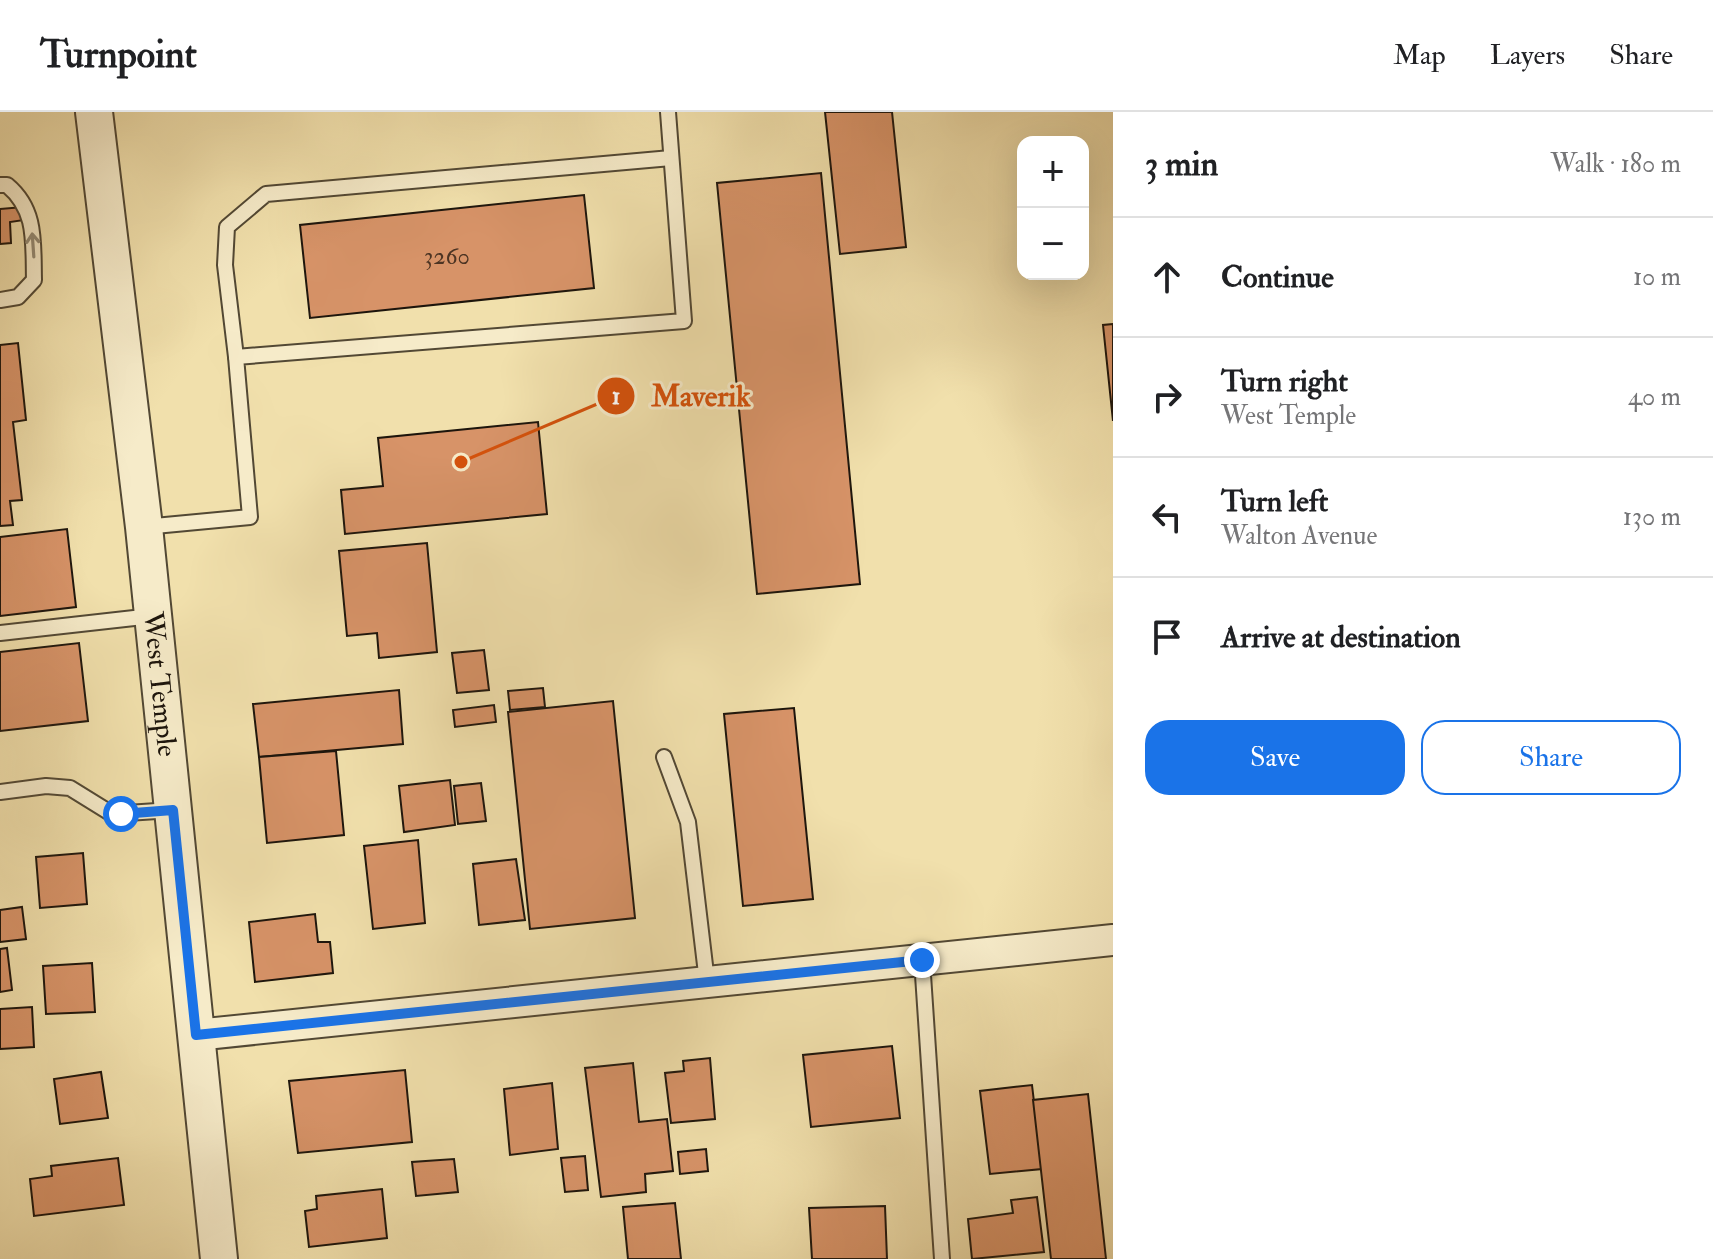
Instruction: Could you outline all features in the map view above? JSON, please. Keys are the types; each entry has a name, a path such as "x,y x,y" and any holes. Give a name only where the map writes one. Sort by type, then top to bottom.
{"street":[{"name":"West Temple","path":"94,112 144,527 219,1259"},
{"path":"196,1035 1113,940"}],"lane":[{"path":"236,357 684,321 668,112"},
{"path":"144,527 250,517 225,265 227,227 266,194 671,158"},
{"path":"0,185 7,185 25,200 33,234 34,280 18,297 0,300"},
{"path":"0,633 153,616"},
{"path":"664,757 688,822 707,982"},
{"path":"0,792 46,786 70,788 112,814 173,810"},
{"path":"922,960 942,1259"}],"building":[{"path":"825,112 892,112 906,247 840,254"},
{"path":"821,173 860,584 757,594 717,183"},
{"path":"584,195 594,288 310,318 300,225"},
{"path":"23,207 24,220 10,222 11,243 0,244 0,209"},
{"path":"1113,324 1113,421 1103,325"},
{"path":"18,343 26,420 13,422 22,500 10,501 13,525 0,526 0,345"},
{"path":"538,422 547,514 345,534 341,490 383,486 378,438"},
{"path":"67,529 76,607 0,616 0,537"},
{"path":"427,543 437,652 379,658 377,633 347,636 339,551"},
{"path":"79,643 88,721 0,731 0,652"},
{"path":"484,650 489,690 457,693 452,653"},
{"path":"543,688 545,707 510,710 508,691"},
{"path":"399,690 403,744 259,757 253,704"},
{"path":"613,701 635,918 530,929 508,712"},
{"path":"494,705 496,722 455,727 453,710"},
{"path":"794,708 813,899 743,906 724,714"},
{"path":"336,751 344,835 267,843 259,757"},
{"path":"450,780 455,825 404,832 399,786"},
{"path":"481,783 486,821 458,824 454,786"},
{"path":"418,840 425,923 373,929 364,846"},
{"path":"83,853 87,904 40,908 36,857"},
{"path":"516,859 525,920 479,925 473,864"},
{"path":"22,907 26,939 0,942 0,910"},
{"path":"315,914 318,942 330,942 333,973 255,982 249,922"},
{"path":"7,948 12,990 0,992 0,949"},
{"path":"92,963 95,1012 46,1014 43,966"},
{"path":"32,1007 34,1047 0,1049 0,1009"},
{"path":"892,1046 900,1118 811,1127 803,1055"},
{"path":"710,1058 715,1119 671,1123 665,1073 684,1071 683,1061"},
{"path":"633,1063 639,1122 667,1119 673,1171 645,1174 646,1192 601,1197 585,1068"},
{"path":"405,1070 412,1142 298,1153 289,1081"},
{"path":"101,1072 108,1118 60,1124 54,1079"},
{"path":"552,1083 558,1149 510,1155 504,1089"},
{"path":"1032,1085 1042,1169 990,1174 980,1091"},
{"path":"1088,1094 1106,1259 1051,1259 1033,1100"},
{"path":"706,1149 708,1171 680,1174 678,1152"},
{"path":"585,1156 588,1190 565,1192 561,1158"},
{"path":"118,1158 124,1205 34,1216 30,1179 52,1176 51,1166"},
{"path":"454,1159 458,1192 416,1196 412,1162"},
{"path":"382,1189 387,1238 309,1247 305,1211 317,1209 316,1196"},
{"path":"1037,1197 1044,1252 972,1259 968,1219 1013,1213 1011,1200"},
{"path":"675,1203 681,1259 628,1259 623,1207"},
{"path":"885,1206 887,1259 812,1259 809,1208"}],"place":[{"name":"Maverik","path":"461,462"}],"route":[{"path":"121,814 173,810 196,1035 922,960"}]}
